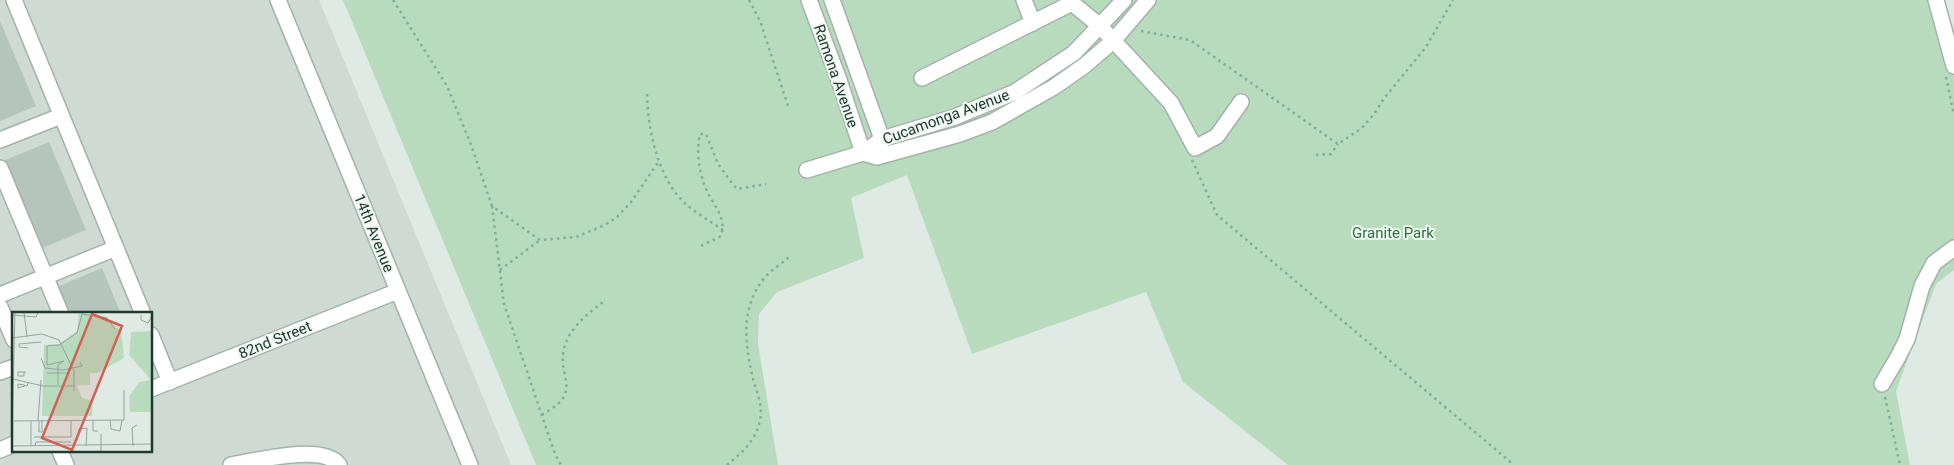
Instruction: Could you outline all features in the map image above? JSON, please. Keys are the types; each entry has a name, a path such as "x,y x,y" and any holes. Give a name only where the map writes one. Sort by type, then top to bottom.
{"street":[{"path":"14,0 141,312"},
{"name":"14th Avenue","path":"278,0 470,465"},
{"name":"Ramona Avenue","path":"809,0 839,80 863,153"},
{"name":"Ramona Avenue","path":"832,0 882,139"},
{"path":"1024,0 1033,22"},
{"name":"Cucamonga Avenue","path":"863,153 882,139 955,117 1015,92 1074,53 1124,0"},
{"name":"Cucamonga Avenue","path":"863,153 878,157 960,134 992,122 1054,87 1084,66 1113,42 1148,0"},
{"path":"1936,0 1954,66"},
{"path":"922,78 1071,2 1100,26 1171,103 1195,148 1217,136 1241,102"},
{"path":"0,140 61,116"},
{"path":"878,157 882,139"},
{"path":"807,170 863,153"},
{"path":"0,168 60,312"},
{"path":"0,296 116,248"},
{"path":"1882,384 1907,339 1922,286 1934,263 1954,248"},
{"name":"82nd Street","path":"152,390 398,291"},
{"path":"0,307 12,335"},
{"path":"152,337 170,382"},
{"path":"0,372 12,368"},
{"path":"0,450 12,445"},
{"path":"60,452 66,465"},
{"path":"231,465 310,454 325,455 335,460 339,465"}],"path":[{"path":"393,0 447,86 470,142 492,206 504,304 561,465"},
{"path":"749,0 763,29 788,106"},
{"path":"1316,154 1331,154 1338,144 1362,128 1426,47 1453,0"},
{"path":"1141,31 1190,40 1338,144"},
{"path":"647,94 648,124 651,140 672,187 686,204 723,230"},
{"path":"701,246 717,238 723,230 723,219 712,200 699,164 700,134 703,133 708,137 718,164 734,186 738,188 766,184"},
{"path":"500,270 540,240 576,237 605,225 617,217 631,202 659,161"},
{"path":"492,206 540,240"},
{"path":"1217,215 1514,465"},
{"path":"727,465 748,446 757,432 760,420 761,408 746,353 745,332 748,314 751,304 766,277 789,257"},
{"path":"542,415 562,400 566,393 567,384 563,353 568,337 576,324 603,302"},
{"path":"1882,384 1900,465"}],"shaded area":[{"path":"0,0 319,0 511,465 0,465"}],"green space":[{"name":"Granite Park","path":"343,0 1944,0 1954,38 1954,270 1936,284 1896,391 1910,465 1288,465 1183,382 1146,292 972,354 907,175 851,198 864,258 777,292 759,314 758,344 778,465 536,465"}],"building":[{"path":"0,21 36,106 0,121"},
{"path":"49,142 86,230 40,249 3,161"},
{"path":"102,268 120,312 65,312 55,288"}]}
